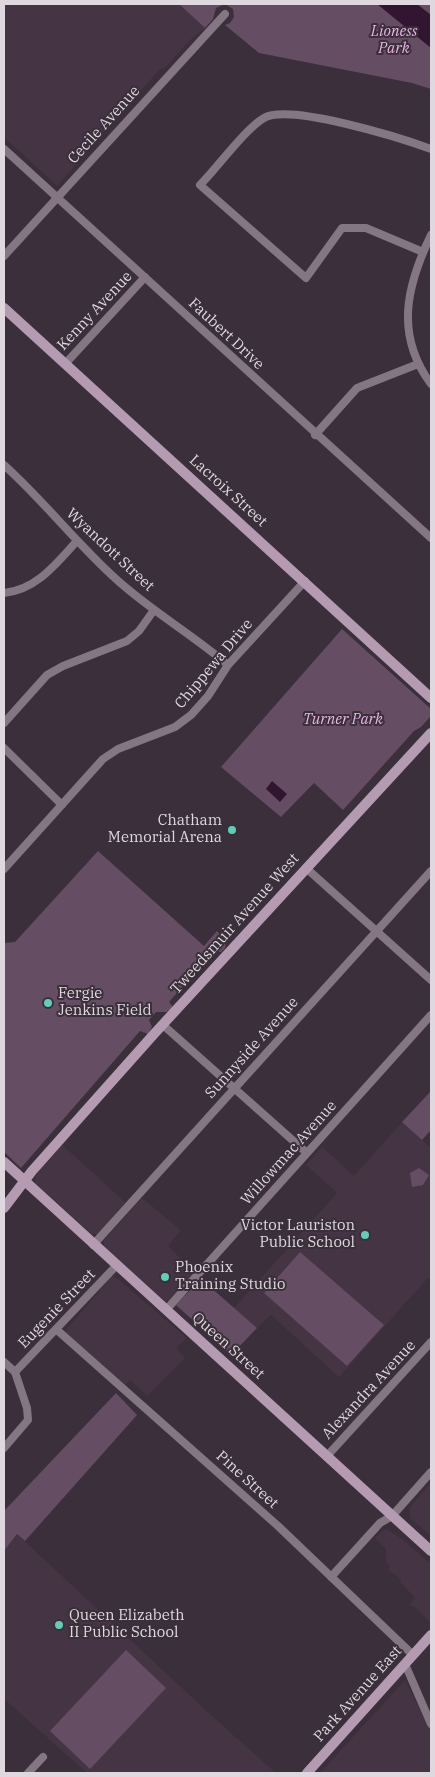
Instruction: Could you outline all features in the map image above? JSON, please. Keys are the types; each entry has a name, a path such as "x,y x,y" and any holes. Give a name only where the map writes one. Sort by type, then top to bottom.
{"street":[{"name":"Cecile Avenue","path":"4,256 225,14"},
{"path":"423,252 366,228 342,228 306,278 200,185 258,123 274,114 293,114 391,134 431,149"},
{"name":"Faubert Drive","path":"4,149 315,435 431,538"},
{"path":"431,235 411,284 406,315 418,364 431,384"},
{"name":"Kenny Avenue","path":"65,364 145,277"},
{"name":"Lacroix Street","path":"4,308 431,698"},
{"path":"315,435 357,388 418,364"},
{"name":"Wyandott Street","path":"4,465 22,481 76,542 118,581 228,665"},
{"path":"4,593 15,590 47,574 76,542"},
{"name":"Chippewa Drive","path":"4,869 110,754 175,727 186,720 203,703 228,665 305,581"},
{"path":"4,723 47,675 63,666 127,641 140,630 154,610"},
{"name":"Tweedsmuir Avenue West","path":"4,1208 25,1181 163,1025 431,733"},
{"path":"4,748 62,805"},
{"path":"306,868 431,980"},
{"name":"Sunnyside Avenue","path":"93,1245 431,871"},
{"name":"Willowmac Avenue","path":"166,1310 431,1015"},
{"path":"163,1025 308,1153"},
{"name":"Queen Street","path":"4,1162 431,1551"},
{"name":"Eugenie Street","path":"15,1372 116,1266"},
{"name":"Pine Street","path":"57,1330 165,1423 331,1576 413,1655"},
{"name":"Alexandra Avenue","path":"327,1456 431,1342"},
{"path":"4,1362 15,1372 27,1408 28,1420 4,1448"},
{"path":"331,1576 381,1522 392,1516 431,1472"},
{"name":"Park Avenue East","path":"307,1773 431,1635"},
{"path":"405,1664 431,1724"},
{"path":"28,1773 43,1758"}],"shaded area":[{"path":"4,4 179,4 205,28 189,41 165,68 160,69 57,186 4,137"},
{"path":"377,4 417,4 431,15 431,48"},
{"path":"272,781 287,794 280,802 266,789"},
{"name":"Victor Lauriston Public School","path":"402,1122 431,1148 431,1280 428,1278 339,1377 271,1315 257,1328 234,1308 337,1193 306,1165 322,1147 354,1176"},
{"path":"60,1143 125,1202 99,1234 92,1234 36,1184 35,1179 38,1170"},
{"path":"142,1198 181,1230 168,1246 196,1274 171,1300 165,1301 104,1246 104,1240"},
{"path":"112,1276 118,1279 187,1338 176,1348 185,1358 147,1396 130,1380 124,1387 67,1335 66,1330"},
{"path":"431,1482 431,1536 410,1518 410,1507"},
{"path":"387,1529 402,1539 431,1564 431,1623 415,1607 409,1605 415,1598 400,1582 401,1579 388,1570 390,1566 386,1562 386,1549 375,1538 383,1530"},
{"name":"Queen Elizabeth II Public School","path":"17,1534 212,1716 276,1773 87,1773 4,1699 4,1551"},
{"path":"405,1680 431,1731 431,1773 320,1773"}],"green space":[{"path":"179,4 225,4 216,8 213,19 205,28"},
{"name":"Lioness Park","path":"225,4 431,4 431,89 412,83 259,53 225,25 230,23 234,17 233,9"},
{"name":"Turner Park","path":"342,629 431,709 431,716 421,727 414,731 343,810 314,783 281,817 221,767"},
{"path":"98,851 204,946 217,931 226,941 225,948 221,952 214,951 169,1002 173,1007 167,1012 156,1012 149,1020 152,1027 148,1034 140,1031 21,1168 4,1152 4,943 15,942"},
{"path":"431,1091 431,1130 422,1140 402,1122"},
{"path":"419,1168 429,1175 423,1185 412,1187 410,1173"},
{"path":"300,1252 384,1325 347,1366 264,1293"},
{"path":"201,1279 257,1328 231,1355 176,1305"},
{"path":"116,1393 137,1415 25,1541 17,1534 4,1551 4,1511"},
{"path":"126,1650 166,1688 90,1769 50,1731"}],"place":[{"name":"Chatham Memorial Arena","path":"232,830"},
{"name":"Fergie Jenkins Field","path":"48,1003"},
{"name":"Victor Lauriston Public School","path":"365,1235"},
{"name":"Phoenix Training Studio","path":"165,1277"},
{"name":"Queen Elizabeth II Public School","path":"59,1625"}]}
